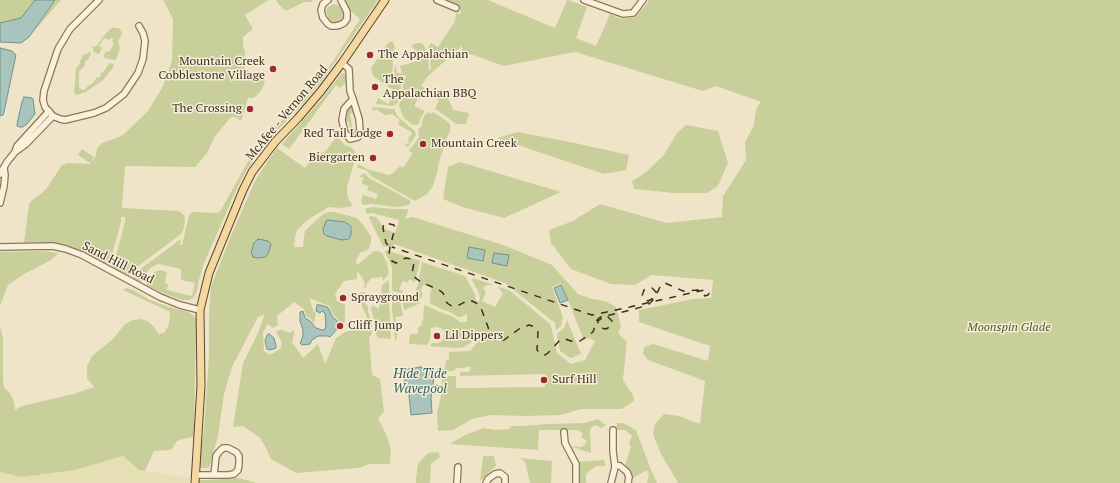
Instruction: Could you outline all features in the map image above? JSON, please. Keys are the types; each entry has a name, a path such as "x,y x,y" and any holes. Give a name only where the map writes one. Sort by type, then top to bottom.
{"main road":[{"name":"McAfee - Vernon Road","path":"194,483 201,386 200,310 209,273 243,190 252,172 274,142 298,118 321,91 385,0"}],"street":[{"path":"99,0 70,29 58,49 44,91 43,100 45,107 51,114 60,120 94,113 106,108 124,94 138,73 143,59 144,41 143,34 139,26"},
{"path":"328,0 323,4 321,10 323,18 332,26 340,25 347,19 347,12 341,0"},
{"path":"437,0 456,8"},
{"path":"584,0 623,14 633,13 643,0"},
{"path":"342,63 349,69 350,91 353,99 359,119 360,131 358,137 350,139 345,133 342,120 344,109 353,99"},
{"path":"0,174 15,152 26,144 51,114"},
{"path":"0,203 4,186 4,168"},
{"name":"Sand Hill Road","path":"0,247 53,246 66,249 82,255 160,297 200,310"},
{"path":"611,483 615,465 613,430"},
{"path":"564,432 565,443 576,464 576,483"},
{"path":"195,475 214,475 228,475 234,474 238,470 239,464 236,452 228,448 223,448 219,452 216,456 214,475"},
{"path":"615,465 620,466 627,472 629,477 628,483"},
{"path":"457,483 458,467"},
{"path":"486,483 488,479 495,474 500,473 505,480"}],"shaded area":[{"path":"123,456 139,470 190,478 189,483 0,483 0,472 21,477 75,470"}],"green space":[{"path":"0,0 35,0 21,18 1,24"},
{"path":"55,0 61,0 29,37"},
{"path":"163,0 269,0 245,15 253,29 243,37 245,52 243,65 254,78 261,76 265,82 261,91 254,98 248,98 241,121 235,117 231,117 215,136 207,153 195,167 125,166 122,208 179,211 184,215 185,220 184,228 181,234 133,270 129,276 112,267 125,222 125,217 121,217 111,258 107,265 68,245 53,242 24,243 29,204 47,188 62,165 68,163 90,164 78,155 82,149 94,157 91,163 96,156 97,148 102,143 124,134 148,111 162,88 172,61 173,19"},
{"path":"276,0 313,0 312,2 304,2 286,11 278,4"},
{"path":"346,0 378,0 324,78 305,101 272,136 270,134 276,126 311,86 315,85 334,60 360,19 346,6"},
{"name":"Moonspin Glade","path":"444,0 488,0 555,28 568,0 587,7 576,38 596,46 610,14 621,19 635,17 649,0 1120,0 1120,483 678,483 661,454 653,434 655,424 664,414 679,416 700,424 705,381 648,360 643,354 644,347 653,344 708,361 710,346 639,322 639,310 693,299 711,298 713,280 651,275 635,285 611,284 571,269 551,243 549,230 573,221 600,204 667,223 722,217 723,196 746,160 745,142 754,125 756,109 761,102 716,86 703,91 575,52 504,66 462,51 462,46 428,76 421,86 430,91 446,93 453,110 469,113 466,124 456,124 435,109 439,100 422,91 414,106 425,111 419,124 413,125 403,117 399,105 402,97 402,80 406,77 403,75 399,78 396,77 394,71 395,67 397,67 397,73 402,73 400,66 414,62 421,58 421,51 418,52 411,46 416,43 424,45 428,56 429,70 431,69 428,48 431,43 438,47 455,21 456,13 461,14 460,7"},
{"path":"334,4 340,6 345,13 343,20 337,24 329,21 326,10"},
{"path":"112,28 118,28 121,30 122,34 118,42 120,47 116,60 103,57 106,51 109,52 114,43 112,42 112,37 109,40 104,38 99,46 102,48 99,54 94,52 92,47 97,46 104,35"},
{"path":"393,41 395,48 392,53 392,72 393,76 401,83 400,97 397,104 393,106 376,104 378,98 388,104 396,92 373,76 371,68 389,42"},
{"path":"90,52 91,54 88,60 86,60 84,67 79,71 79,87 81,89 85,89 92,84 97,77 99,78 109,63 114,64 113,68 102,81 84,93 76,95 74,93 76,68 80,64 83,55"},
{"path":"342,73 347,77 346,83 340,88 336,85 289,149 282,144 321,100"},
{"path":"350,106 353,108 355,113 350,113 352,127 357,130 356,134 353,136 348,134 347,129 350,130 349,122 344,118 346,111"},
{"path":"374,107 394,109 398,117 415,131 416,135 408,147 404,145 405,143 409,143 408,139 412,133 398,124 400,120 392,114 385,115 376,109 374,111 371,109"},
{"path":"428,112 431,114 433,112 450,124 450,131 439,162 433,186 427,194 415,201 371,176 366,170 357,168 358,164 367,169 389,175 400,166 403,168 413,153 409,151 419,137 418,130 422,125 422,120"},
{"path":"686,125 718,131 728,163 718,186 707,193 674,193 634,189 632,181 645,173 664,155 677,133"},
{"path":"518,132 629,155 626,170 604,174 497,138"},
{"path":"262,136 268,140 246,171 238,186 204,263 194,297 189,300 182,300 146,285 153,273 161,270 167,272 165,283 168,284 167,290 192,296 195,283 181,280 181,269 158,264 150,268 141,282 133,278 135,273 181,239 180,245 182,245 189,215 192,212 218,213 221,210"},
{"path":"338,138 346,146 351,147 356,156 347,187 349,200 353,205 350,207 338,208 329,207 309,219 297,230 294,247 303,247 305,231 323,214 334,212 357,218 371,236 371,243 368,250 361,252 356,260 357,265 374,251 378,251 382,253 387,263 389,274 383,281 382,277 372,278 367,283 366,288 364,288 365,284 357,271 357,279 344,281 335,294 337,301 345,305 345,322 341,324 329,306 309,298 314,312 316,313 314,324 311,319 306,316 304,309 294,302 277,316 278,325 273,328 268,324 263,332 264,351 270,355 280,349 282,343 276,332 280,329 290,333 294,330 292,342 303,358 318,344 325,364 336,338 345,332 366,326 367,317 358,295 361,292 366,293 365,304 368,306 372,334 369,337 372,375 380,379 384,412 378,418 389,443 391,451 390,464 369,464 359,468 296,473 271,459 260,438 243,426 233,427 243,363 258,333 265,314 258,317 232,367 224,394 218,436 209,468 198,468 204,429 209,355 211,286 233,231 255,181 277,148 305,168 316,154 325,152 335,139","holes":["325,224 349,224 352,229 324,234 323,229"]},
{"path":"460,162 561,192 504,218 463,207 443,199 448,167"},
{"path":"365,173 369,178 411,201 409,205 396,207 372,204 363,205 361,201 363,195 376,199 378,194 367,190 368,186 362,184 363,177 358,177"},
{"path":"372,207 409,209 405,219 413,217 503,245 552,265 578,294 592,299 605,301 616,307 621,327 618,333 627,342 623,380 633,395 634,401 622,409 581,409 561,415 491,415 472,419 453,430 438,431 437,413 442,392 442,378 436,378 437,368 445,369 446,360 449,360 449,352 470,351 480,339 478,333 477,337 464,347 456,348 430,346 432,343 442,341 444,337 445,333 441,328 436,327 431,328 430,340 427,345 409,344 410,334 418,334 418,327 421,326 423,320 425,305 452,316 460,322 467,322 467,314 458,317 430,303 432,287 423,285 421,290 423,294 420,300 412,297 418,285 422,262 465,276 475,294 476,301 479,301 480,298 472,280 473,278 494,285 484,286 486,293 482,301 495,307 503,293 498,287 509,290 549,323 557,353 571,364 585,360 595,341 589,338 584,340 561,283 552,287 563,317 561,326 556,330 555,323 505,283 394,244 392,248 383,246 369,218 370,216 376,217 385,229 395,233 399,220 372,213 367,214 365,209","holes":["471,366 469,372 460,372 460,376 545,374 545,387 456,388 456,376 444,376 445,371 454,371 456,368"]},
{"path":"386,250 420,261 415,282 410,279 407,283 403,281 399,289 403,291 402,293 392,291 392,267 385,252"},
{"path":"43,251 59,253 51,260 24,274 8,285 0,306 0,252"},
{"path":"389,280 391,339 378,338 371,310 372,305 379,309 382,285"},
{"path":"126,288 133,290 150,300 188,312 193,315 196,320 194,437 177,441 171,450 154,451 145,471 139,470 123,456 75,470 21,477 0,472 0,326 3,338 3,382 5,389 9,392 14,401 15,410 22,406 73,394 94,387 87,378 87,366 92,356 112,340 125,324 133,320 140,319 148,321 159,334 165,332 169,324 170,312 123,290"},
{"path":"392,293 401,295 400,301 403,316 395,317 398,331 396,341 392,307"},
{"path":"404,296 421,303 404,310 402,300"},
{"path":"567,320 581,354 571,358 560,351 557,336 558,333 564,328"},
{"path":"598,419 606,425 601,428 595,425 590,429 591,453 569,446 582,447 587,441 581,437 583,434 578,430 539,430 538,450 450,444 465,435 484,428 494,430 509,429 511,426 585,423"},
{"path":"617,423 623,423 636,430 657,483 647,483 649,475 647,470 633,478 629,469 625,465 631,447 629,443 632,436 625,430 616,430"},
{"path":"439,452 440,457 431,464 430,483 416,483 418,464 428,453"},
{"path":"483,456 494,456 496,466 480,481"},
{"path":"520,458 552,461 551,483 530,483 525,462"},
{"path":"604,460 606,466 596,466 586,474 586,483 578,483 577,462"},
{"path":"239,478 256,483 199,483 199,480"}],"water":[{"path":"35,0 55,0 29,37 21,43 0,42 0,23 21,18"},
{"path":"0,48 12,51 16,55 4,112 3,115 0,116"},
{"path":"24,97 33,99 35,114 27,124 23,127 19,127 17,124"},
{"path":"326,221 345,222 351,226 351,235 349,239 342,240 324,234 323,229"},
{"path":"258,239 268,241 271,244 268,254 265,257 253,257 251,253 254,243"},
{"path":"469,247 485,250 483,261 467,258"},
{"path":"494,253 509,255 507,266 492,263"},
{"path":"561,285 568,300 560,303 554,288"},
{"path":"317,305 327,307 329,309 332,316 339,323 338,328 330,337 318,336 312,340 310,344 302,345 300,343 303,336 303,330 300,321 300,312 303,311 305,318 316,328 322,330 325,329 325,313 322,311 320,313 316,311"},
{"path":"269,334 274,338 276,346 276,348 270,350 267,349 265,341 267,335"},
{"name":"Hide Tide Wavepool","path":"420,367 434,369 433,387 436,385 439,386 437,389 438,392 433,393 432,390 432,413 411,415 409,395 402,372 408,369"}],"railway":[{"path":"388,245 386,243 383,228 384,223 394,225 395,228 389,255 392,261 396,263 406,258 411,259 414,263 412,273 413,276 421,282 443,293 447,303 450,305 457,306 469,300 476,303 481,308 492,338 497,341 504,340 519,329 529,325 535,327 538,332 537,350 541,354 545,355 560,340 565,339 574,342 580,341 593,332 597,320 602,316 606,315 612,321 611,326 606,329 601,328 598,324 598,321 605,316 610,315 631,310 649,304 652,301 655,297 656,292 652,288 648,288 644,290 642,296 648,301 655,297 662,284 665,283 683,291 698,290 700,291 705,296 709,293 705,290 700,291 651,302 630,307 592,315 392,247"}],"place":[{"name":"The Appalachian","path":"370,55"},
{"name":"Mountain Creek Cobblestone Village","path":"273,69"},
{"name":"The Appalachian BBQ","path":"375,87"},
{"name":"The Crossing","path":"250,109"},
{"name":"Red Tail Lodge","path":"390,134"},
{"name":"Mountain Creek","path":"423,144"},
{"name":"Biergarten","path":"373,158"},
{"name":"Sprayground","path":"343,298"},
{"name":"Cliff Jump","path":"340,326"},
{"name":"Lil Dippers","path":"437,336"},
{"name":"Surf Hill","path":"544,380"}]}
